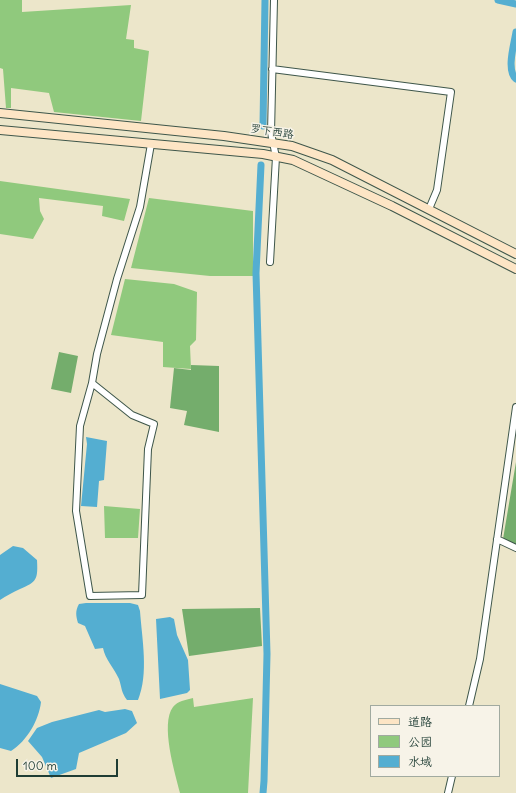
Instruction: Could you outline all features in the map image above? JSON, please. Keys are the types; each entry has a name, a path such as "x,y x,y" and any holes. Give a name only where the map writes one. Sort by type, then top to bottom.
{"main road":[{"name":"罗下西路","path":"0,113 224,136 292,146 332,160 516,254"},
{"path":"0,130 151,144 293,160 392,206 516,269"}],"street":[{"path":"270,262 276,157 271,133 274,0"},
{"path":"272,69 451,92 438,190 429,209"},
{"path":"92,383 132,415 154,424 148,449 142,595 90,596 76,510 80,426 117,279 140,206 151,144"},
{"path":"469,705 480,659 516,407"},
{"path":"497,539 516,548"},
{"path":"448,793 452,777"}],"green space":[{"path":"0,0 22,0 22,12 131,5 126,39 134,40 134,48 149,51 141,121 54,112 49,93 11,88 11,108 6,108 3,69 0,68"},
{"path":"0,181 130,199 124,221 102,216 103,206 39,198 40,211 44,219 33,239 0,234"},
{"path":"149,198 253,211 253,276 210,276 131,268"},
{"path":"125,279 174,284 197,292 196,340 190,346 191,369 163,367 163,342 111,335"},
{"path":"59,352 78,356 71,393 51,389"},
{"path":"191,365 219,366 219,432 184,425 187,411 170,408 174,368 191,370"},
{"path":"516,462 516,546 503,539"},
{"path":"104,506 140,509 138,538 105,538"},
{"path":"260,608 262,646 189,656 182,609"},
{"path":"193,698 194,707 253,698 248,793 180,793 172,761 168,736 169,715 173,707 179,702"}],"water":[{"path":"86,437 107,441 104,480 99,481 97,507 81,506 87,444"},
{"path":"13,546 23,548 37,560 37,576 30,584 0,600 0,555"},
{"path":"130,603 138,605 140,611 144,668 138,700 127,700 119,679 103,648 95,649 85,626 78,623 76,614 79,604"},
{"path":"170,617 174,619 177,635 188,660 190,690 187,693 160,699 156,619"},
{"path":"0,684 37,696 41,702 38,716 31,730 22,742 11,751 0,748"},
{"path":"125,709 132,711 137,723 126,733 79,753 76,769 51,778 42,757 28,741 37,728 52,722 99,710 105,712"}],"waterway":[{"path":"263,126 265,0"},
{"path":"498,0 516,4"},
{"path":"516,32 511,64 513,75 516,79"},
{"path":"261,165 256,273 267,654 263,793"}]}
